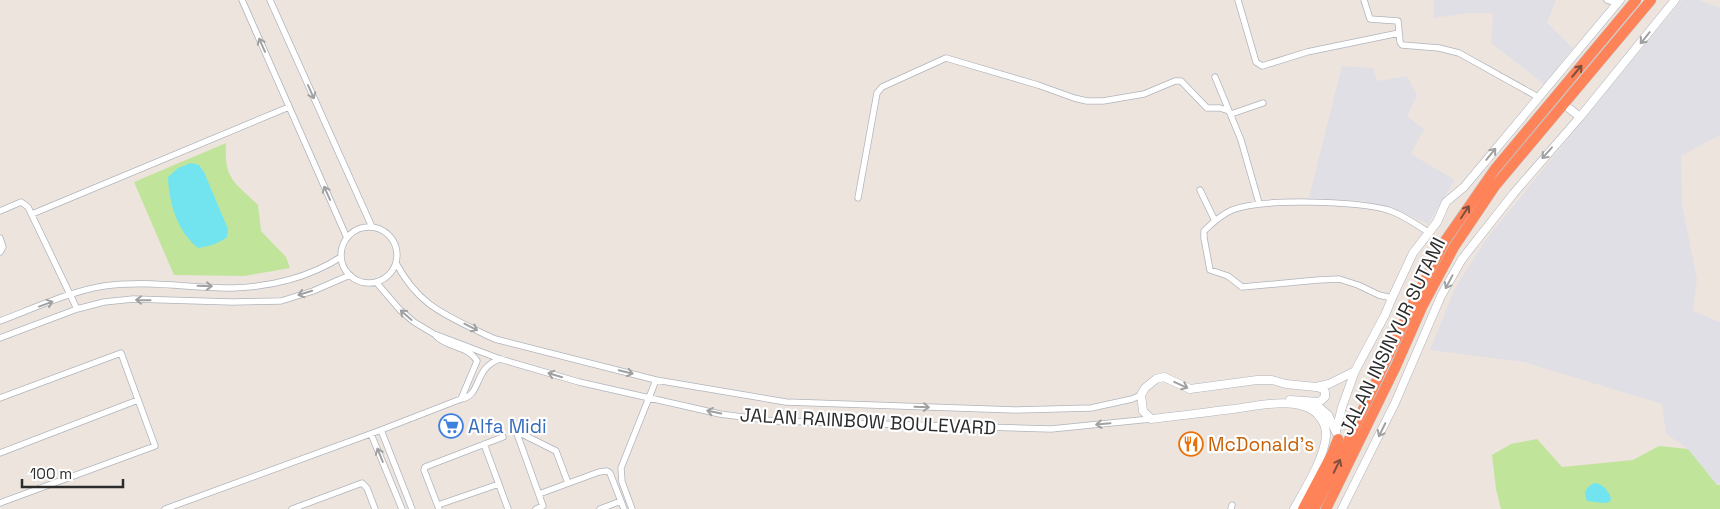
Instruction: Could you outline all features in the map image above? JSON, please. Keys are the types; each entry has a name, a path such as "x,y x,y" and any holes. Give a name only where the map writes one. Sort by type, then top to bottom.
{"highway":[{"name":"JALAN INSINYUR SUTAMI","path":"1314,509 1337,465 1412,305 1445,241 1495,169 1636,0"},
{"name":"JALAN INSINYUR SUTAMI","path":"1326,509 1395,368 1422,307 1454,246 1496,186 1651,0"},
{"path":"1303,509 1332,454 1337,435"}],"street":[{"path":"242,0 347,238"},
{"path":"270,0 372,227"},
{"path":"1238,0 1256,62 1262,66 1307,52 1399,33"},
{"path":"1364,0 1369,19 1397,21 1402,45 1439,48 1459,53 1538,97"},
{"path":"1607,0 1619,1"},
{"path":"1342,509 1395,403 1441,296 1462,259 1514,193 1580,117 1675,0"},
{"path":"1337,435 1342,408 1355,371 1385,315 1413,253 1437,222 1446,202 1464,187 1538,97 1549,91 1619,1"},
{"path":"858,198 878,93 882,87 946,58 1087,101 1103,101 1144,94 1181,80 1207,108 1220,108 1230,113 1263,103"},
{"path":"1215,77 1241,140 1259,203"},
{"path":"32,214 289,107"},
{"path":"1570,109 1580,117"},
{"path":"1200,190 1215,221"},
{"path":"0,211 23,203 28,207 77,309"},
{"path":"1392,298 1379,295 1356,284 1339,279 1242,287 1228,276 1213,272 1209,268 1204,231 1232,210 1259,203 1322,203 1374,207 1390,211 1428,232"},
{"path":"372,227 385,232 394,242 397,249 396,263 388,275 376,282 362,282 350,275 345,269 341,256 347,238 358,229 372,227"},
{"path":"0,238 3,247 1,252"},
{"path":"0,321 70,296 102,287 133,284 234,288 278,283 330,264 341,256"},
{"name":"JALAN RAINBOW BOULEVARD","path":"396,263 406,282 428,304 486,335 495,339 656,380 786,402 1014,410 1091,408 1132,399 1141,395"},
{"path":"0,338 77,309 104,302 133,299 232,302 281,300 312,291 350,275"},
{"name":"JALAN RAINBOW BOULEVARD","path":"376,282 400,310 414,322 434,334 500,359 579,382 720,414 774,420 1050,429 1151,419"},
{"path":"434,334 443,342 470,353 477,361 461,398"},
{"path":"0,398 121,353 155,446 0,503"},
{"path":"165,509 371,434 461,398 467,398 472,393 486,366 500,359"},
{"path":"1316,387 1329,384 1355,371"},
{"path":"1269,404 1280,400 1319,402 1324,397 1325,392 1316,387 1286,384 1272,380 1257,380 1190,389 1164,378 1156,379 1145,388 1141,395 1142,411 1151,419 1269,404 1292,404 1306,407 1318,415 1325,425 1326,436 1322,453 1294,509"},
{"path":"632,509 622,482 621,468 656,380"},
{"path":"0,453 138,400"},
{"path":"1313,402 1328,415 1337,435"},
{"path":"381,430 412,509"},
{"path":"536,509 543,508 516,432 556,450 568,483"},
{"path":"371,434 402,509"},
{"path":"499,484 438,507 425,472 425,467 503,437"},
{"path":"484,444 508,509"},
{"path":"386,470 395,466"},
{"path":"539,494 607,470 610,473 624,509"},
{"path":"292,509 362,483 367,488 374,508 367,509"},
{"path":"396,496 405,492"},
{"path":"600,509 621,501"}],"shaded area":[{"path":"1434,0 1556,0 1547,23 1573,48 1544,84 1491,43 1493,13 1467,13 1434,18"},
{"path":"1682,0 1699,0 1720,8 1720,135 1681,156 1682,205 1697,279 1693,311 1720,322 1720,482 1717,486 1688,449 1666,434 1662,404 1524,362 1430,350 1455,288 1487,238"},
{"path":"1342,66 1373,68 1377,81 1407,76 1417,95 1407,116 1424,129 1411,154 1455,180 1428,224 1400,211 1363,201 1309,198"}],"green space":[{"path":"226,143 227,165 232,179 258,205 261,231 286,257 290,268 244,276 174,275 134,182"},
{"path":"1537,439 1562,467 1633,460 1659,446 1688,449 1717,485 1720,485 1720,509 1501,509 1496,489 1492,455 1511,444"}],"water":[{"path":"191,163 199,165 204,172 228,229 227,237 224,239 198,248 185,233 176,216 170,197 168,177 178,168"},
{"path":"1594,483 1600,484 1606,490 1611,498 1610,502 1587,501 1586,491"}],"place":[{"name":"Alfa Midi","path":"451,426"},
{"name":"McDonald's","path":"1191,444"}]}
